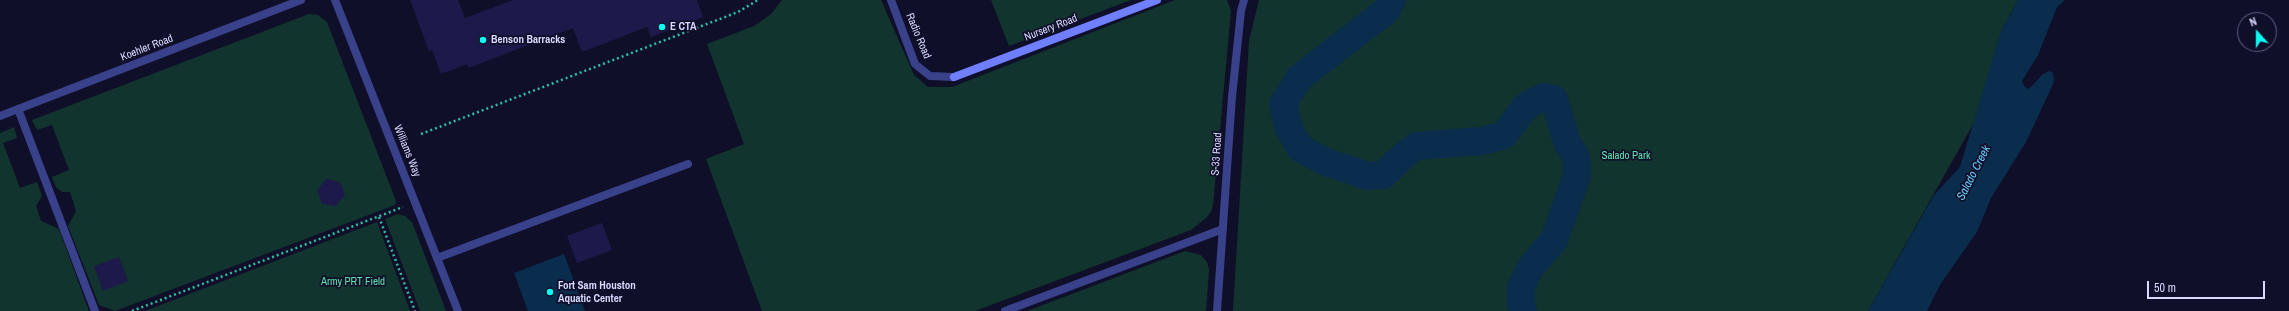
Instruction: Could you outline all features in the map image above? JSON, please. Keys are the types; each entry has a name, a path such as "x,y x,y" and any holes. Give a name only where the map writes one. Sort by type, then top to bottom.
{"street":[{"name":"Koehler Road","path":"0,116 301,0"},
{"name":"Williams Way","path":"335,0 458,311"},
{"name":"Radio Road","path":"891,0 915,64 930,76 954,77"},
{"name":"Nursery Road","path":"954,77 1157,0"},
{"name":"S-33 Road","path":"1217,311 1233,90 1241,11 1244,0"},
{"path":"18,109 95,311"},
{"path":"437,258 688,164"},
{"path":"1005,311 1223,229"}],"path":[{"path":"421,134 738,12 758,0"},
{"path":"132,311 403,207"},
{"path":"379,217 415,311"}],"green space":[{"path":"782,0 881,0 914,75 928,87 952,87 1175,0 1227,0 1231,11 1213,205 1211,212 1191,230 975,311 762,311 706,159 744,144 707,44 754,26 771,14"},
{"path":"991,0 1131,0 1009,46"},
{"name":"Salado Park","path":"1259,0 2018,0 2001,31 1976,119 1868,311 1233,311 1249,41"},
{"path":"309,14 318,15 327,22 396,201 395,205 115,311 99,305 68,226 76,211 70,192 62,192 56,187 52,177 69,170 52,125 37,130 32,120"},
{"path":"14,127 17,138 3,143 20,188 37,182 42,196 36,206 41,221 59,229 89,311 0,311 0,133"},
{"path":"398,214 405,216 412,222 446,311 420,311 385,219"},
{"name":"Army PRT Field","path":"377,222 410,311 145,311"},
{"path":"1185,251 1201,255 1207,262 1209,270 1206,311 1027,311"}],"water":[{"name":"Salado Creek","path":"2018,0 2065,0 2057,7 2038,55 2022,81 2025,87 2029,89 2043,74 2049,71 2053,73 2054,82 2026,142 1991,198 1977,232 1941,283 1927,311 1868,311 1934,195 1960,167 2001,31"},
{"name":"Fort Sam Houston Aquatic Center","path":"564,254 585,311 528,311 514,273"}],"building":[{"name":"Benson Barracks","path":"410,0 458,0 465,18 513,0 697,0 703,17 651,37 647,27 582,52 573,28 468,68 467,64 441,74 432,50 429,51"},
{"path":"326,179 340,182 345,195 336,206 322,204 317,190"},
{"path":"602,223 612,250 577,263 567,236"},
{"path":"119,257 128,281 103,291 94,266"}],"waterway":[{"path":"1392,0 1386,11 1300,77 1283,104 1289,129 1300,148 1324,161 1367,176 1383,175 1416,146 1482,141 1504,135 1526,106 1543,97 1554,99 1567,142 1576,157 1577,176 1554,240 1531,267 1521,287 1521,305 1523,311"}],"place":[{"name":"E CTA","path":"662,27"},
{"name":"Benson Barracks","path":"483,40"},
{"name":"Fort Sam Houston Aquatic Center","path":"550,292"}]}
